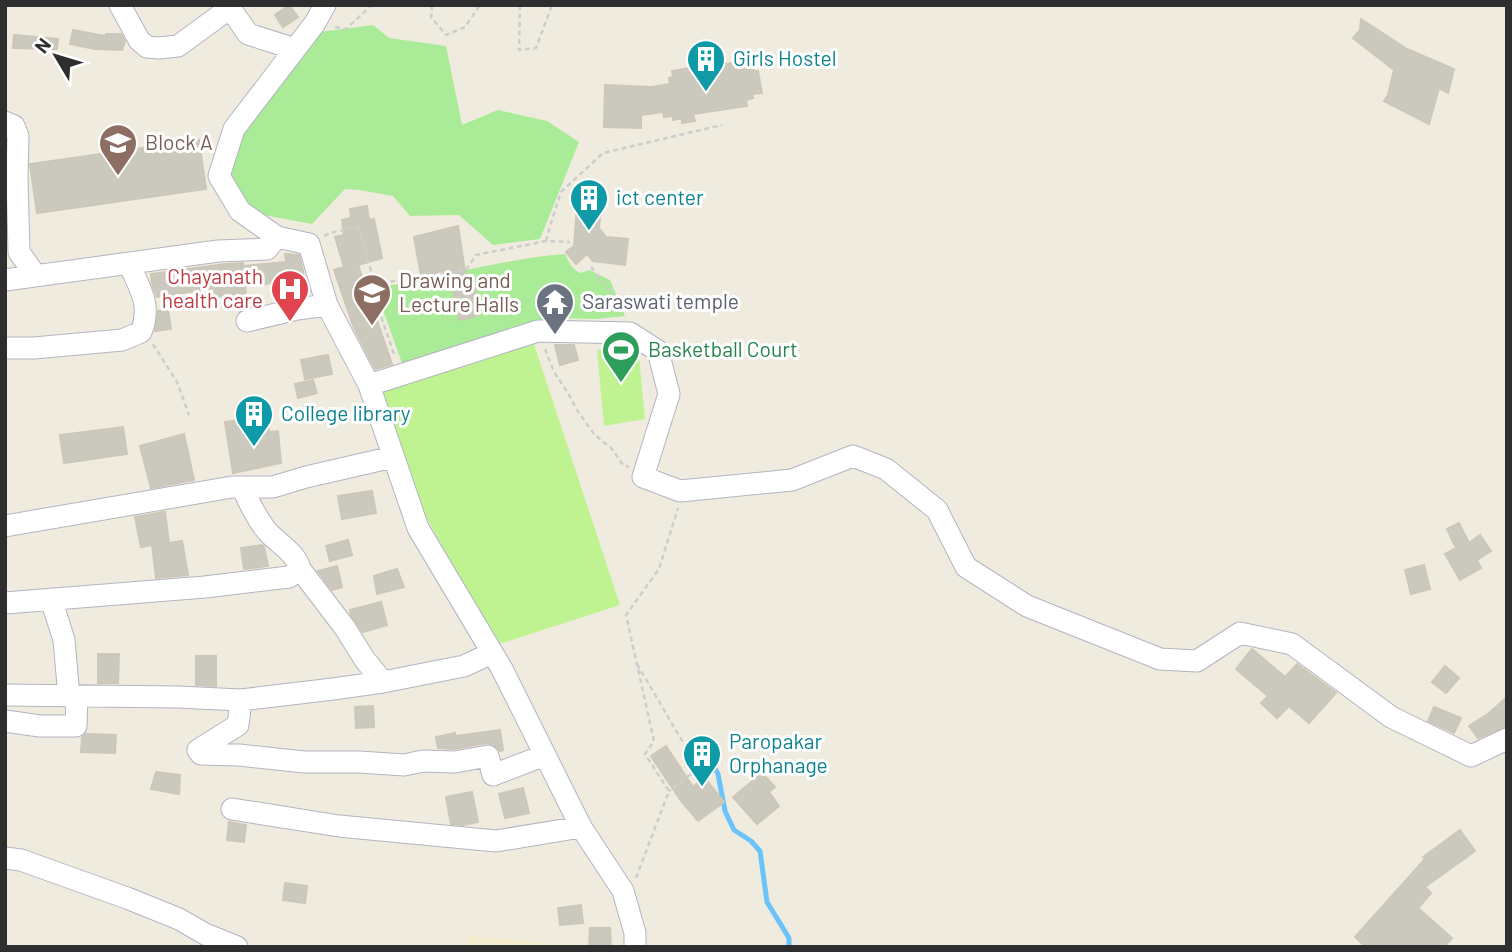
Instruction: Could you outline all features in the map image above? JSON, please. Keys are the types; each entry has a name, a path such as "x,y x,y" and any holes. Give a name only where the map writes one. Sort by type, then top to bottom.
{"street":[{"path":"120,5 139,40 147,47 178,46 230,8 248,34 295,49"},
{"path":"320,14 234,129 219,176 240,211 277,237 309,244 327,305 369,385 418,528 502,669 581,827 623,891 635,933 635,947"},
{"path":"8,121 18,136 11,177 19,251 36,276"},
{"path":"5,280 218,251 267,249 277,237"},
{"path":"5,348 122,341 141,332 146,320 146,303 130,264"},
{"path":"247,321 327,305"},
{"path":"369,385 538,331 630,332 658,351 669,394 643,477 680,491 792,480 853,456 886,469 937,510 966,567 1027,606 1160,659 1198,661 1240,633 1292,644 1391,718 1471,756 1507,739"},
{"path":"5,526 224,488 273,487 393,457"},
{"path":"242,487 268,533 298,559 300,569 383,682"},
{"path":"5,603 248,582 289,577 300,569"},
{"path":"5,721 40,726 76,726 64,640 51,599"},
{"path":"5,695 241,700 383,682 464,666 492,653"},
{"path":"241,700 239,725 198,750 201,754 304,762 404,765 423,761 455,762 488,756 493,775 545,755"},
{"path":"232,809 339,826 496,841 581,827"},
{"path":"5,858 33,864 127,898 179,919 236,947"}],"path":[{"path":"320,14 346,29 372,5"},
{"path":"432,5 431,17 446,35 465,27 480,5"},
{"path":"520,5 519,50 536,48 552,5"},
{"path":"547,241 561,192 603,152 722,125"},
{"path":"309,244 330,233 358,227 374,284 372,290 400,374"},
{"path":"374,284 466,270 476,255 547,241 570,242"},
{"path":"591,267 617,300"},
{"path":"538,331 554,372 594,434 612,449 623,465 643,477"},
{"path":"141,332 153,343 177,382 189,415"},
{"path":"669,791 645,754 654,741 626,615 659,569 679,506 680,491"},
{"path":"623,891 635,879 669,791 695,771 691,757 635,661"}],"shaded area":[{"path":"467,935 587,947 465,947"}],"green space":[{"path":"373,25 389,38 446,46 462,125 498,110 547,121 579,142 540,239 493,245 459,215 410,216 393,196 359,190 345,189 312,224 253,213 220,171 233,130 312,33"},
{"path":"565,254 578,272 589,270 610,280 625,316 597,319 553,318 403,366 375,288 517,260"},
{"path":"533,341 620,605 496,645 407,482 381,387"},
{"name":"Basketball Court","path":"638,346 645,419 604,426 597,350"}],"building":[{"path":"289,5 298,17 283,27 275,15"},
{"path":"1361,19 1407,49 1454,69 1448,93 1439,88 1429,124 1384,101 1394,70 1353,38 1360,30"},
{"path":"73,30 105,36 121,34 125,41 122,50 95,49 70,44"},
{"path":"14,35 58,39 57,49 13,48"},
{"name":"Girls Hostel","path":"733,63 734,70 753,66 754,72 758,71 762,93 752,94 753,98 746,100 747,106 693,114 695,121 682,123 682,118 673,120 673,116 664,117 663,112 641,115 641,128 604,127 605,85 652,87 670,84 672,71 690,68 691,77 720,72 719,65"},
{"name":"Block A","path":"199,140 206,189 37,213 30,164"},
{"name":"ict center","path":"577,205 601,207 599,228 606,237 628,239 625,265 593,261 587,254 576,264 566,252 574,246"},
{"path":"367,206 369,220 374,219 382,258 358,265 392,364 375,369 354,328 334,270 344,267 335,237 344,235 342,220 351,218 350,209"},
{"path":"458,226 466,278 473,277 480,315 459,320 449,270 421,275 414,237"},
{"path":"285,254 299,255 304,280 245,286 246,294 215,297 214,288 157,297 152,284 151,274 225,264 243,263 243,266 286,262"},
{"path":"168,309 171,329 155,331 158,311"},
{"name":"Saraswati temple","path":"555,345 574,345 578,360 560,365"},
{"path":"328,355 332,374 305,379 301,360"},
{"path":"313,380 317,393 298,398 295,384"},
{"name":"College library","path":"266,416 269,432 278,431 281,463 233,473 225,422"},
{"path":"123,427 127,454 64,463 60,435"},
{"path":"184,434 194,480 151,488 140,446"},
{"path":"372,491 376,513 342,519 338,496"},
{"path":"165,512 169,543 182,541 188,575 156,578 152,545 141,547 135,517"},
{"path":"1459,523 1469,543 1480,535 1491,551 1477,560 1481,568 1460,580 1445,554 1456,548 1447,529"},
{"path":"348,540 352,555 330,561 326,546"},
{"path":"262,545 268,566 244,569 241,548"},
{"path":"1424,565 1430,589 1411,594 1405,570"},
{"path":"337,566 342,587 332,590 318,571"},
{"path":"397,569 404,587 377,594 374,576"},
{"path":"381,602 387,625 363,632 350,610"},
{"path":"1252,649 1285,677 1297,664 1336,693 1309,723 1289,706 1277,718 1261,703 1268,696 1236,669"},
{"path":"98,654 119,654 118,683 98,683"},
{"path":"196,656 216,656 216,686 196,685"},
{"path":"1445,666 1459,678 1446,693 1432,682"},
{"path":"1507,697 1507,726 1478,738 1469,726"},
{"path":"373,706 374,727 356,728 355,707"},
{"path":"1434,707 1461,718 1454,733 1428,721"},
{"path":"500,730 503,750 500,751 493,744 486,743 454,749 438,748 436,737"},
{"path":"86,734 116,735 115,753 81,752 82,738"},
{"path":"666,746 693,787 704,777 724,802 698,821 651,756"},
{"path":"156,772 180,775 179,794 151,789"},
{"path":"762,773 775,787 769,792 779,806 757,824 733,797"},
{"path":"523,788 529,813 505,818 499,794"},
{"path":"472,792 478,822 451,824 446,797"},
{"path":"229,822 246,825 244,842 227,840"},
{"path":"1460,830 1475,851 1425,887 1431,893 1418,908 1452,938 1444,947 1366,947 1355,937 1425,859 1423,857"},
{"path":"285,883 307,886 305,903 283,900"},
{"path":"581,905 583,923 560,925 558,908"},
{"path":"590,928 610,928 611,947 589,947"}],"waterway":[{"path":"707,754 718,774 725,811 734,830 751,841 760,851 767,902 789,938 789,947"}],"place":[{"name":"Girls Hostel","path":"706,93"},
{"name":"Block A","path":"118,177"},
{"name":"ict center","path":"589,232"},
{"name":"Chayanath health care","path":"290,323"},
{"name":"Drawing and Lecture Halls","path":"372,327"},
{"name":"Saraswati temple","path":"555,336"},
{"name":"Basketball Court","path":"621,384"},
{"name":"College library","path":"254,448"},
{"name":"Paropakar Orphanage","path":"702,788"}]}
